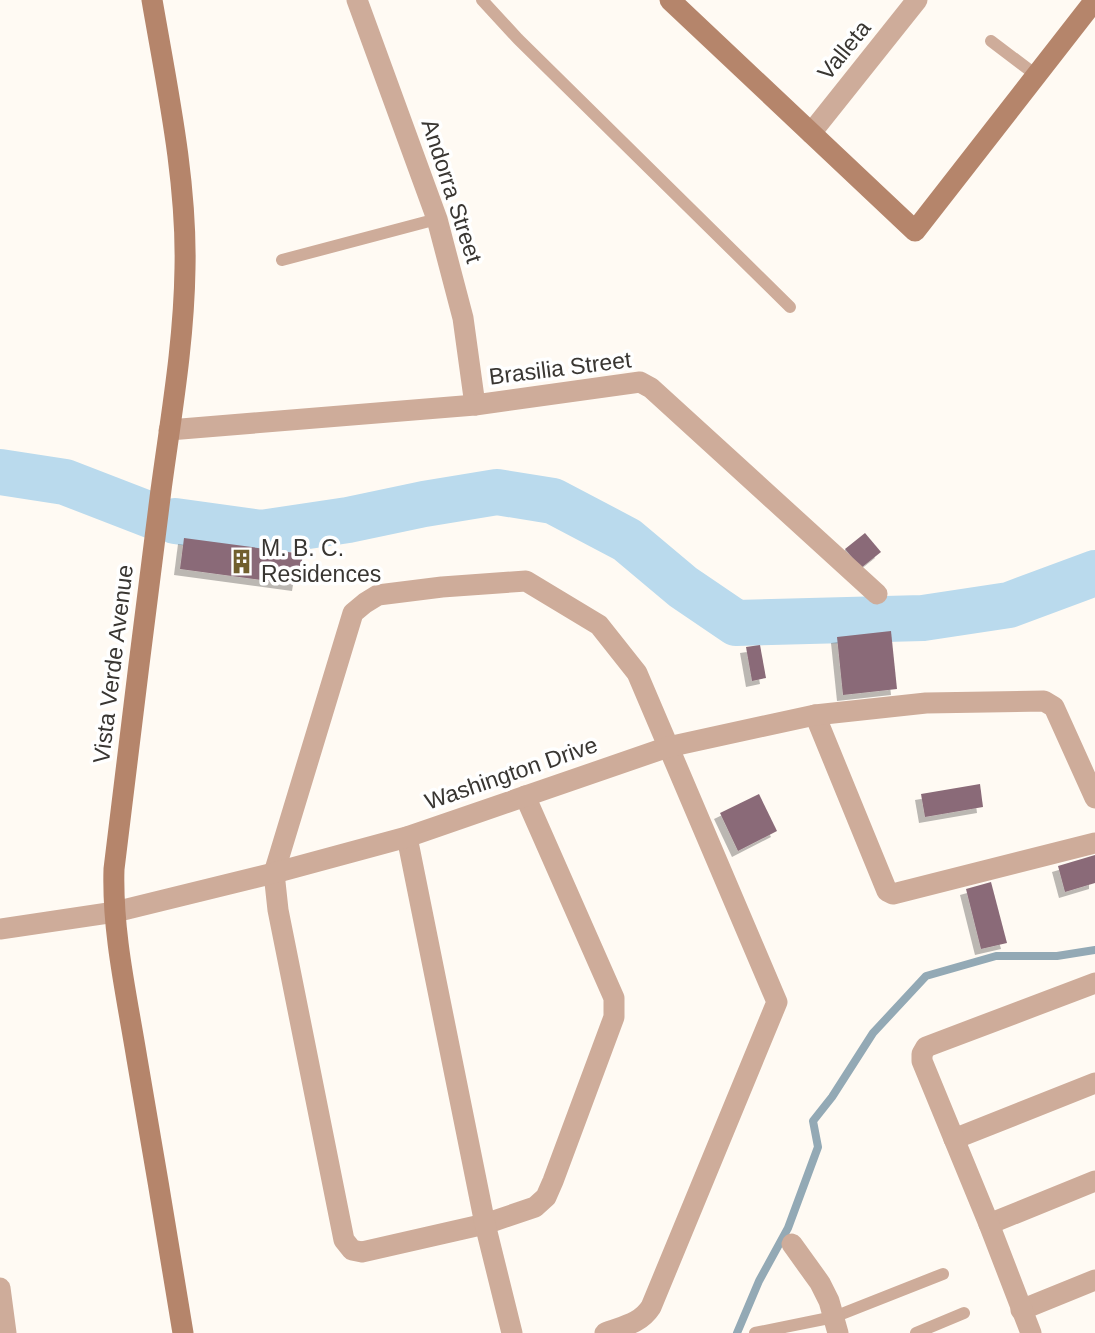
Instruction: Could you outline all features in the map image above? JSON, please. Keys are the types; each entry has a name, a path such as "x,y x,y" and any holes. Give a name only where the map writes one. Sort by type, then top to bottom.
{"street":[{"name":"Vista Verde Avenue","path":"152,0 183,210 184,311 180,360 114,869 115,912 125,987 183,1333"},
{"name":"Andorra Street","path":"357,0 437,219 463,318 475,405"},
{"path":"670,0 915,231 1095,0"},
{"name":"Valleta","path":"811,133 910,3"},
{"name":"Brasilia Street","path":"169,430 475,405 646,384 877,594"},
{"path":"526,796 614,998 614,1017 546,1197 535,1208 485,1224 362,1252 352,1250 344,1240 278,910 274,873 354,613 365,603 378,595 526,581 600,625 637,673 777,1002 651,1307 645,1317 605,1333"},
{"name":"Washington Drive","path":"0,929 115,912 274,873 407,836 668,747 815,716 926,703 1044,701 1054,707 1095,798"},
{"path":"815,716 887,891 894,894 1095,843"},
{"path":"407,836 485,1224 512,1333"},
{"path":"1031,1333 922,1061 922,1054 926,1047 1095,983"},
{"path":"954,1139 1095,1083"},
{"path":"989,1224 1095,1181"},
{"path":"792,1244 820,1283 836,1325"},
{"path":"1021,1310 1095,1280"},
{"path":"0,1288 6,1333"}],"lane":[{"path":"482,0 518,39 790,307"},
{"path":"990,41 1036,75"},
{"path":"282,260 437,219"},
{"path":"755,1333 836,1325 943,1274"},
{"path":"916,1333 964,1313"}],"building":[{"path":"865,533 881,552 861,568 845,549"},
{"name":"M. B. C. Residences","path":"184,538 303,554 298,585 180,569"},
{"path":"891,631 897,689 843,695 837,637"},
{"path":"760,645 766,678 752,681 746,647"},
{"path":"980,784 983,807 925,817 921,794"},
{"path":"759,794 777,831 738,851 720,813"},
{"path":"1095,855 1095,883 1065,892 1058,866"},
{"path":"991,882 1007,943 981,949 966,889"}],"waterway":[{"path":"0,472 65,482 153,516"},
{"path":"175,521 261,533 497,492 553,501 627,540 683,587 736,623 923,618 1009,605 1095,573"},
{"path":"737,1333 759,1281 788,1228 818,1147 813,1121 832,1097 873,1033 926,976 996,956 1057,956 1095,950"}],"place":[{"name":"M. B. C. Residences","path":"241,561"}]}
